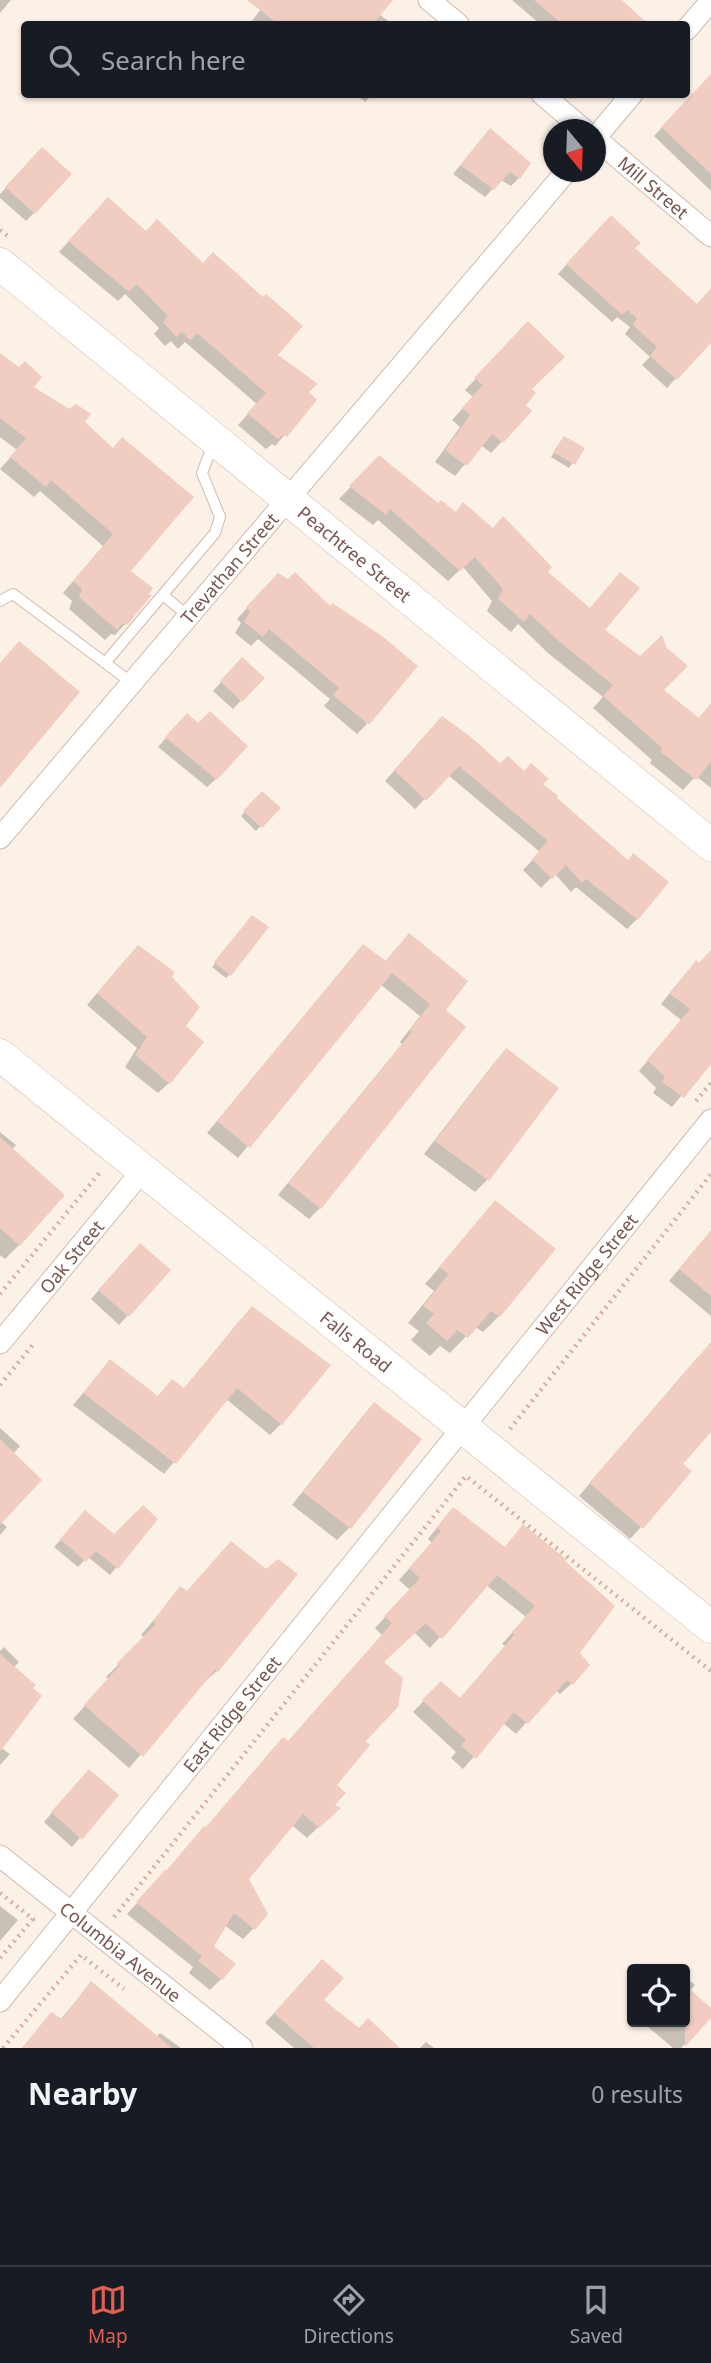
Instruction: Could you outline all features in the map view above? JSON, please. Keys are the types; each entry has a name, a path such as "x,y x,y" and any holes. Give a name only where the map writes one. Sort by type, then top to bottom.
{"main road":[{"name":"Peachtree Street","path":"0,264 711,845"},
{"name":"Falls Road","path":"0,1055 711,1627"}],"street":[{"path":"429,0 454,21"},
{"path":"690,26 711,1"},
{"path":"547,98 571,119"},
{"path":"606,126 629,98"},
{"name":"Mill Street","path":"606,147 711,236"},
{"name":"Trevathan Street","path":"0,838 558,182"},
{"name":"West Ridge Street","path":"463,1427 711,1120"},
{"name":"Oak Street","path":"0,1343 143,1170"},
{"name":"East Ridge Street","path":"0,2001 463,1427"},
{"name":"Columbia Avenue","path":"0,1856 242,2048"}],"lane":[{"path":"105,663 215,534 220,517 201,473 215,439"},
{"path":"0,601 13,594 132,683"},
{"path":"163,595 188,616"}],"path":[{"path":"0,1294 102,1172 92,1164"},
{"path":"508,1432 711,1174"},
{"path":"0,1385 42,1333"},
{"path":"112,1919 466,1476 711,1671"},
{"path":"0,1893 33,1919"},
{"path":"0,1958 51,1896"},
{"path":"3,2048 81,1955 124,1989"}],"building":[{"path":"247,0 393,0 376,21 274,21"},
{"path":"534,0 622,0 645,21 558,21"},
{"path":"711,74 711,174 661,127"},
{"path":"490,128 531,163 520,179 510,172 494,190 460,165"},
{"path":"42,147 72,174 35,214 5,187"},
{"path":"108,197 146,231 157,219 203,263 213,252 263,297 266,294 303,326 278,355 318,384 309,392 317,400 287,437 284,434 278,439 247,413 266,393 197,333 190,340 182,332 176,337 163,322 168,316 137,284 129,292 68,241"},
{"path":"611,215 641,243 635,248 697,304 711,288 711,343 677,380 650,356 657,347 633,325 637,318 627,310 622,315 566,264"},
{"path":"528,321 565,357 532,389 536,393 526,405 532,411 503,443 492,434 467,466 445,450 470,415 462,408 483,385 474,378"},
{"path":"0,353 19,367 25,361 42,377 34,387 69,409 76,404 91,414 85,422 113,448 122,437 194,497 131,571 153,588 149,594 152,595 127,625 123,623 117,630 79,597 82,589 73,581 113,534 51,480 46,487 10,457 26,438 0,418"},
{"path":"564,436 585,448 575,465 553,452"},
{"path":"379,455 438,503 441,500 456,512 463,502 493,528 503,516 552,567 548,572 590,608 620,572 640,588 605,630 640,656 662,635 667,648 688,666 664,690 699,718 711,703 711,762 696,780 660,751 662,748 603,696 613,685 530,614 524,622 498,599 503,589 475,557 460,571 390,509 386,515 349,486"},
{"path":"295,572 330,606 332,603 382,636 418,666 369,725 333,695 339,688 269,629 263,637 244,622 250,612 246,607 278,573 288,579"},
{"path":"19,641 80,692 0,788 0,663"},
{"path":"242,657 265,678 242,702 220,681"},
{"path":"210,711 248,746 217,780 165,737 187,713 198,723"},
{"path":"442,716 500,763 508,756 524,771 531,763 549,779 543,784 558,796 557,798 628,860 633,853 669,882 638,920 586,879 582,883 566,865 552,879 532,859 548,841 459,766 426,801 394,770"},
{"path":"262,791 281,808 262,828 243,811"},
{"path":"252,915 269,927 231,976 214,962"},
{"path":"409,933 468,981 446,1010 466,1027 321,1209 288,1183 412,1032 410,1030 430,1004 392,973 250,1148 217,1121 363,944 386,961"},
{"path":"138,945 175,972 172,977 200,1007 186,1026 204,1042 170,1084 135,1055 147,1037 97,993"},
{"path":"711,950 711,1064 684,1098 662,1082 665,1077 647,1060 690,1009 670,994 696,960 699,963"},
{"path":"506,1048 559,1088 489,1181 435,1141"},
{"path":"0,1137 65,1195 20,1246 0,1228"},
{"path":"495,1200 556,1249 500,1317 491,1311 468,1338 457,1330 447,1341 426,1323 434,1314 423,1306 449,1274 439,1267"},
{"path":"711,1230 711,1296 679,1269"},
{"path":"140,1243 171,1270 129,1317 98,1290"},
{"path":"252,1306 331,1365 282,1425 237,1388 176,1464 83,1393 110,1359 158,1396 172,1379 184,1388"},
{"path":"711,1342 711,1432 683,1464 692,1471 643,1529 589,1483"},
{"path":"374,1402 422,1439 351,1529 303,1492"},
{"path":"0,1439 42,1480 0,1525"},
{"path":"143,1505 158,1519 118,1569 96,1551 86,1562 60,1539 85,1510 114,1534"},
{"path":"453,1507 505,1547 523,1524 567,1560 565,1561 615,1606 580,1653 590,1665 573,1685 567,1680 528,1724 514,1712 476,1759 461,1746 466,1740 422,1700 441,1681 460,1698 535,1606 497,1575 442,1639 426,1623 384,1662 403,1678 398,1707 366,1741 370,1745 337,1785 346,1793 335,1805 341,1808 319,1828 303,1814 249,1879 268,1914 255,1930 234,1913 214,1946 236,1964 222,1980 198,1961 202,1956 136,1902 204,1826 206,1827 283,1737 288,1741 392,1623 384,1616 420,1578 409,1568 441,1531 437,1527"},
{"path":"231,1541 266,1569 278,1559 298,1574 218,1672 215,1670 143,1757 84,1705 120,1665 117,1663 156,1624 153,1621 180,1586 187,1591"},
{"path":"0,1654 36,1685 33,1688 42,1696 0,1752"},
{"path":"89,1769 119,1795 82,1840 51,1812"},
{"path":"322,1959 344,1978 324,2000 359,2028 368,2018 400,2048 314,2048 274,2013"},
{"path":"91,1981 172,2048 22,2048 51,2012 62,2019"},
{"path":"690,1989 711,2008 711,2018 685,2047 685,2027 690,2027"}]}
